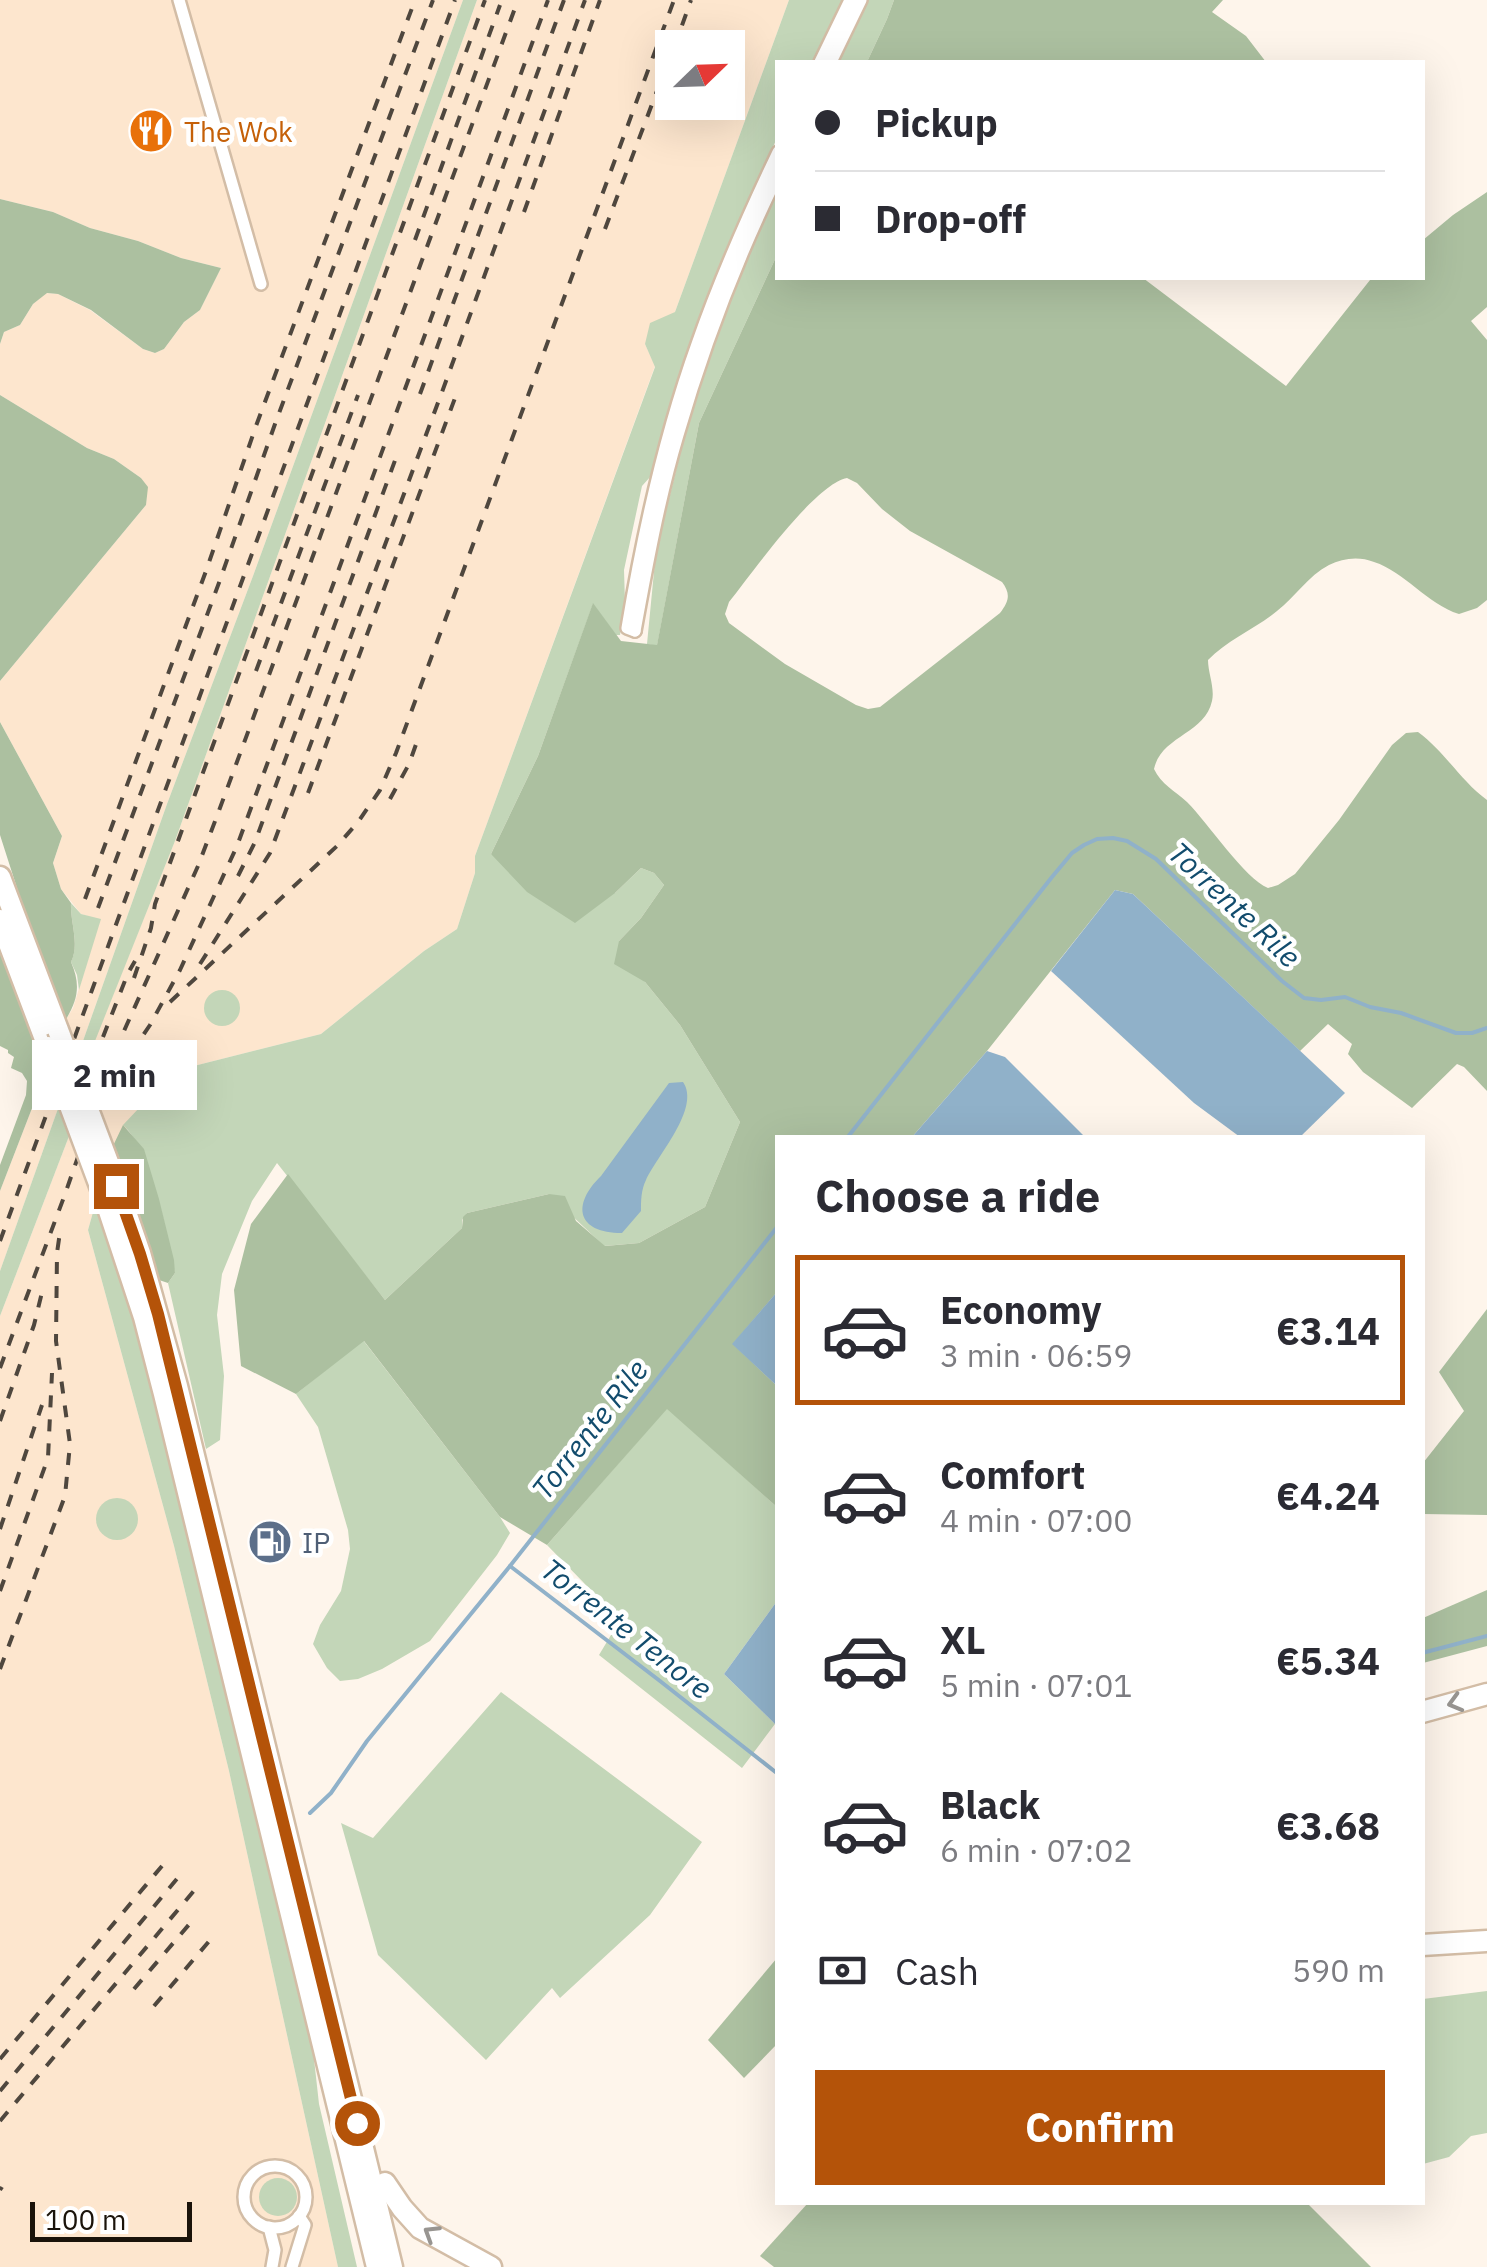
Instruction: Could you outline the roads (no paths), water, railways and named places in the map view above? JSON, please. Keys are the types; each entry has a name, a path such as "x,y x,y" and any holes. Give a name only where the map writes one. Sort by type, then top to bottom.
{"highway":[{"path":"0,877 53,1039 112,1195 392,2267"},
{"path":"0,920 53,1039"},
{"path":"1425,1711 1487,1694"},
{"path":"1425,1945 1487,1941"},
{"path":"324,2016 368,2113 406,2267"},
{"path":"324,2016 329,2124 364,2267"},
{"path":"324,2016 377,2267"},
{"path":"385,2183 420,2228 490,2267"}],"street":[{"path":"179,0 261,284"},
{"path":"821,60 850,0"},
{"path":"832,60 861,0"},
{"path":"775,158 742,227 695,348 638,562 627,628 636,631 647,560 704,350 775,181"},
{"path":"268,2166 293,2171 306,2192 300,2216 284,2226 269,2227 254,2220 244,2200 251,2177 268,2166"},
{"path":"292,2267 305,2225 300,2216"},
{"path":"269,2227 276,2250 272,2267"}],"water":[{"path":"1115,890 1133,894 1345,1093 1302,1135 1237,1135 1194,1103 1051,971"},
{"path":"987,1051 1005,1057 1083,1135 914,1135"},
{"path":"683,1082 687,1093 682,1118 646,1180 641,1211 622,1233 607,1232 588,1223 583,1207 591,1187 669,1083"},
{"path":"775,1294 775,1384 732,1344"},
{"path":"775,1604 775,1724 724,1674"}],"waterway":[{"name":"Torrente Rile","path":"849,1135 1072,853 1097,839 1127,841 1156,859 1304,998 1345,997 1456,1033 1487,1028"},
{"name":"Torrente Rile","path":"310,1813 331,1793 367,1741 775,1230"},
{"name":"Torrente Tenore","path":"510,1566 775,1772"},
{"name":"Torrente Tenore","path":"1425,1652 1487,1636"}],"railway":[{"path":"85,899 415,0"},
{"path":"98,908 433,0"},
{"path":"0,1241 455,0"},
{"path":"134,978 155,904 485,0"},
{"path":"0,1368 115,1051 217,816 518,0"},
{"path":"117,1074 180,970 237,846 548,0"},
{"path":"420,394 564,0"},
{"path":"200,964 270,853 585,0"},
{"path":"524,212 600,0"},
{"path":"170,1002 337,846 380,790 674,0"},
{"path":"680,30 691,0"},
{"path":"415,240 500,5"},
{"path":"605,229 655,96"},
{"path":"308,793 458,390"},
{"path":"256,671 358,395"},
{"path":"238,876 255,842 397,455"},
{"path":"390,799 419,736"},
{"path":"103,1037 135,961"},
{"path":"0,1669 65,1496 70,1444 56,1341 60,1232"},
{"path":"0,1421 34,1325 44,1284"},
{"path":"0,1591 48,1458 52,1373"},
{"path":"0,1529 42,1405"},
{"path":"0,2059 167,1860"},
{"path":"0,2091 181,1874"},
{"path":"0,2121 198,1886"},
{"path":"134,1989 192,1921"},
{"path":"154,2006 211,1939"}],"place":[{"name":"The Wok","path":"151,131"},
{"name":"IP","path":"270,1542"}]}
